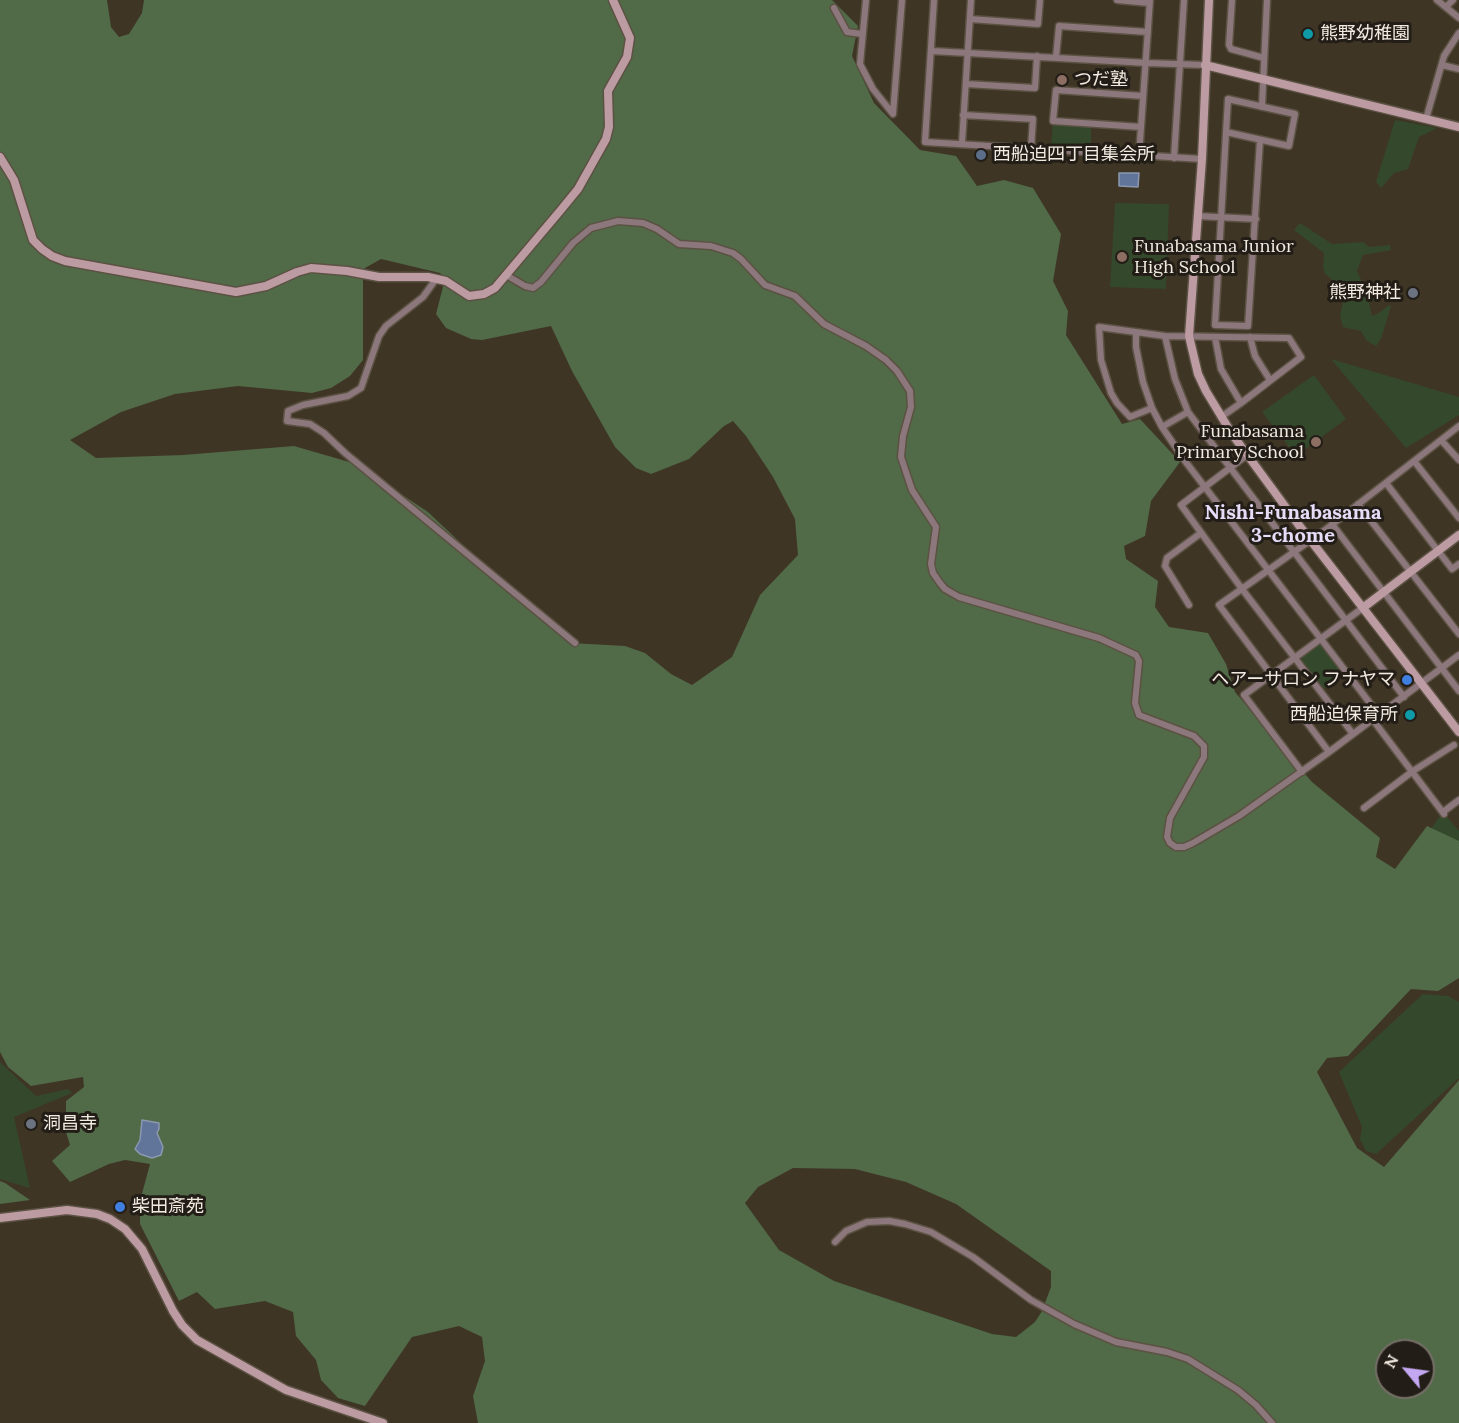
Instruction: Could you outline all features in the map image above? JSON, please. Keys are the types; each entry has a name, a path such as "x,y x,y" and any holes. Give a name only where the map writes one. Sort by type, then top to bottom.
{"street":[{"path":"0,157 14,180 33,240 52,256 65,261 236,292 266,286 311,268 379,277 436,279 446,281 469,296 489,292 540,236 578,189 606,139 609,127 609,91 627,57 630,38 613,0"},
{"path":"866,0 860,64 873,89 893,114 902,0"},
{"path":"934,0 925,142 1202,159"},
{"path":"962,143 971,0"},
{"path":"970,19 1038,24 1040,0"},
{"path":"1117,0 1150,1 1139,156"},
{"path":"1174,158 1184,0"},
{"path":"1209,0 1202,159 1190,336 1198,374 1221,417 1247,455 1310,541 1364,607 1459,732"},
{"path":"1232,0 1229,45 1231,49 1264,58"},
{"path":"1262,107 1267,0"},
{"path":"1437,0 1459,18"},
{"path":"1446,7 1453,0"},
{"path":"834,8 847,32 862,33"},
{"path":"1056,57 1059,26 1148,32"},
{"path":"1426,119 1444,56 1459,33"},
{"path":"932,51 1205,65 1459,127"},
{"path":"966,84 1035,88 1037,56"},
{"path":"1442,65 1459,69"},
{"path":"1141,127 1053,121 1056,90 1143,96"},
{"path":"1226,132 1289,146 1295,114 1228,99 1226,132 1222,218 1215,325 1248,326 1260,140"},
{"path":"963,115 1033,119 1031,148"},
{"path":"1197,216 1256,219"},
{"path":"506,274 525,286 533,288 541,282 583,233 599,225 618,221 649,225 679,244 711,246 733,253 747,264 765,285 795,296 824,324 881,356 892,365 906,384 911,398 901,457 912,490 936,527 931,559 932,569 945,589 970,601 1099,638 1136,655 1139,661 1135,703 1139,715 1186,733 1202,743 1205,749 1204,757 1170,818 1167,830 1170,843 1176,847 1184,847 1212,833 1302,772 1459,655"},
{"path":"436,279 423,297 386,326 379,336 361,388 348,396 303,405 288,411 287,421 310,424 324,433 361,467 575,643"},
{"path":"1152,408 1130,417 1111,393 1101,360 1099,327 1166,336 1289,338 1301,357 1221,417"},
{"path":"1136,332 1140,367 1152,408 1185,461 1321,639 1444,813 1459,800"},
{"path":"1166,336 1175,380 1188,412 1404,697"},
{"path":"1250,336 1255,356 1270,380"},
{"path":"1215,337 1221,369 1241,403"},
{"path":"1162,427 1188,412"},
{"path":"1329,752 1219,605 1310,541 1459,426"},
{"path":"1441,440 1459,460"},
{"path":"1247,455 1181,505 1353,734"},
{"path":"1414,461 1459,518"},
{"path":"1386,483 1452,569 1459,564"},
{"path":"1358,504 1459,634"},
{"path":"1332,524 1459,691"},
{"path":"1189,605 1165,566 1167,558 1201,533"},
{"path":"1302,772 1244,695 1459,535"},
{"path":"1364,808 1413,771 1454,745"},
{"path":"0,1218 67,1210 97,1214 110,1219 125,1229 137,1243 173,1311 182,1325 197,1340 286,1390 383,1423"},
{"path":"835,1242 846,1231 867,1222 889,1221 931,1232 973,1257 1031,1300 1074,1324 1116,1342 1167,1352 1196,1364 1238,1390 1272,1423"}],"green space":[{"path":"0,0 107,0 111,27 119,37 129,34 142,13 144,0 832,0 858,26 852,56 874,103 920,150 956,156 977,186 1004,180 1033,188 1061,234 1053,281 1068,311 1066,335 1122,424 1140,419 1180,462 1151,501 1145,536 1124,546 1126,559 1158,581 1155,607 1169,627 1208,633 1226,664 1235,692 1312,782 1380,838 1376,857 1395,869 1427,826 1459,841 1459,978 1438,991 1411,989 1348,1056 1327,1058 1317,1072 1357,1148 1384,1167 1459,1080 1459,1423 478,1423 473,1396 485,1361 482,1337 459,1326 412,1337 365,1406 338,1398 321,1380 316,1360 296,1336 293,1312 265,1301 215,1309 197,1292 179,1301 140,1224 140,1201 150,1164 125,1160 109,1164 70,1182 52,1161 70,1145 66,1132 66,1101 84,1087 83,1077 31,1086 8,1067 0,1052","holes":["381,259 440,273 445,279 436,314 446,328 471,339 482,340 551,326 572,371 615,447 636,468 651,474 689,459 724,426 733,421 746,436 773,477 795,519 798,555 760,595 732,657 692,685 671,674 645,653 625,646 571,643 553,630 428,512 356,464 294,446 183,455 96,458 70,440 121,412 175,394 238,386 312,393 331,388 350,376 363,360 365,268","793,1168 855,1169 906,1182 956,1204 1051,1271 1051,1287 1042,1311 1035,1322 1016,1337 992,1334 834,1281 779,1250 745,1203 758,1187"]},
{"path":"1395,120 1437,128 1419,137 1408,169 1394,173 1381,188 1376,182"},
{"path":"1053,122 1091,125 1091,151 1051,148"},
{"path":"1115,203 1169,204 1166,289 1110,287"},
{"path":"1300,223 1332,244 1363,242 1369,247 1390,245 1391,250 1363,255 1357,271 1366,291 1378,292 1379,297 1369,303 1372,316 1389,305 1391,306 1381,339 1376,346 1366,340 1361,331 1343,327 1340,315 1344,293 1341,287 1325,274 1324,253 1294,230"},
{"path":"1331,359 1459,397 1459,415 1406,448"},
{"path":"1314,375 1346,419 1296,456 1262,412"},
{"path":"1317,645 1322,645 1344,674 1324,689 1302,660 1303,656"},
{"path":"1443,812 1459,831 1459,877 1419,845"},
{"path":"1423,994 1448,996 1459,1002 1459,1078 1376,1154 1366,1151 1360,1139 1362,1127 1339,1072"},
{"path":"0,1062 36,1096 68,1089 72,1093 14,1117 30,1188 0,1179"},
{"path":"0,1181 5,1183 30,1200 0,1204"}],"water":[{"path":"1119,173 1139,173 1138,187 1119,186"},
{"path":"142,1120 159,1123 157,1133 163,1147 161,1155 152,1158 140,1154 135,1149 140,1140"}],"place":[{"name":"熊野幼稚園","path":"1308,34"},
{"name":"つだ塾","path":"1062,80"},
{"name":"西船迫四丁目集会所","path":"981,155"},
{"name":"Funabasama Junior High School","path":"1122,257"},
{"name":"熊野神社","path":"1413,293"},
{"name":"Funabasama Primary School","path":"1316,442"},
{"name":"ヘアーサロン フナヤマ","path":"1407,680"},
{"name":"西船迫保育所","path":"1410,715"},
{"name":"洞昌寺","path":"31,1124"},
{"name":"柴田斎苑","path":"120,1207"}],"district":[{"name":"Nishi-Funabasama 3-chome","path":"1293,524"}]}
